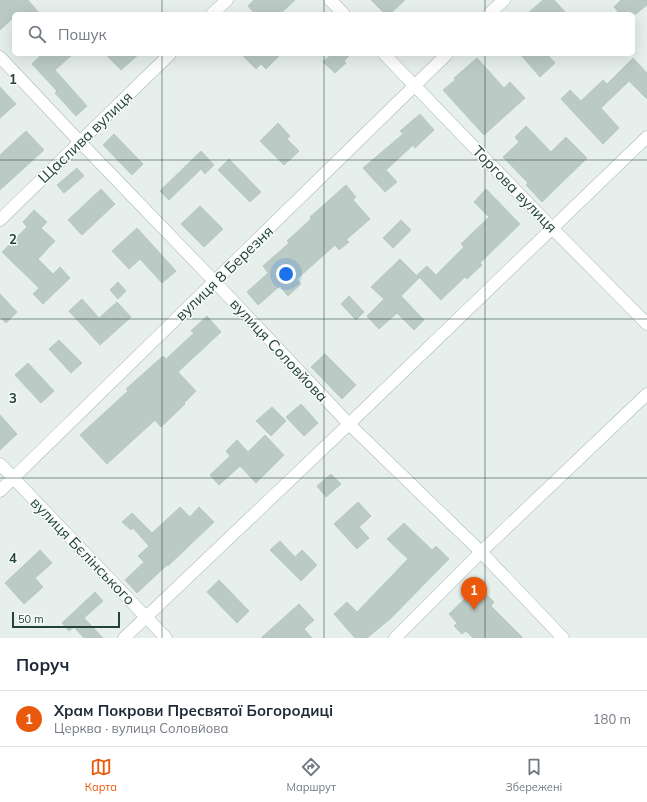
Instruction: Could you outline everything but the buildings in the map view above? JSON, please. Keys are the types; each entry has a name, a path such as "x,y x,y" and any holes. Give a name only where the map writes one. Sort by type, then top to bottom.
{"street":[{"path":"214,12 226,0"},
{"path":"330,0 342,12"},
{"path":"491,12 504,0"},
{"name":"Щаслива вулиця","path":"0,220 168,56"},
{"name":"Торгова вулиця","path":"386,56 647,324"},
{"name":"вулиця 8 Березня","path":"0,491 445,56"},
{"name":"вулиця Соловйова","path":"0,57 79,142 215,282 349,424 481,552 562,638"},
{"path":"124,638 553,229 647,137"},
{"path":"395,638 481,552 647,394"},
{"name":"вулиця Бєлінського","path":"0,464 166,638"}],"place":[{"name":"Храм Покрови Пресвятої Богородиці","path":"474,610"}]}
